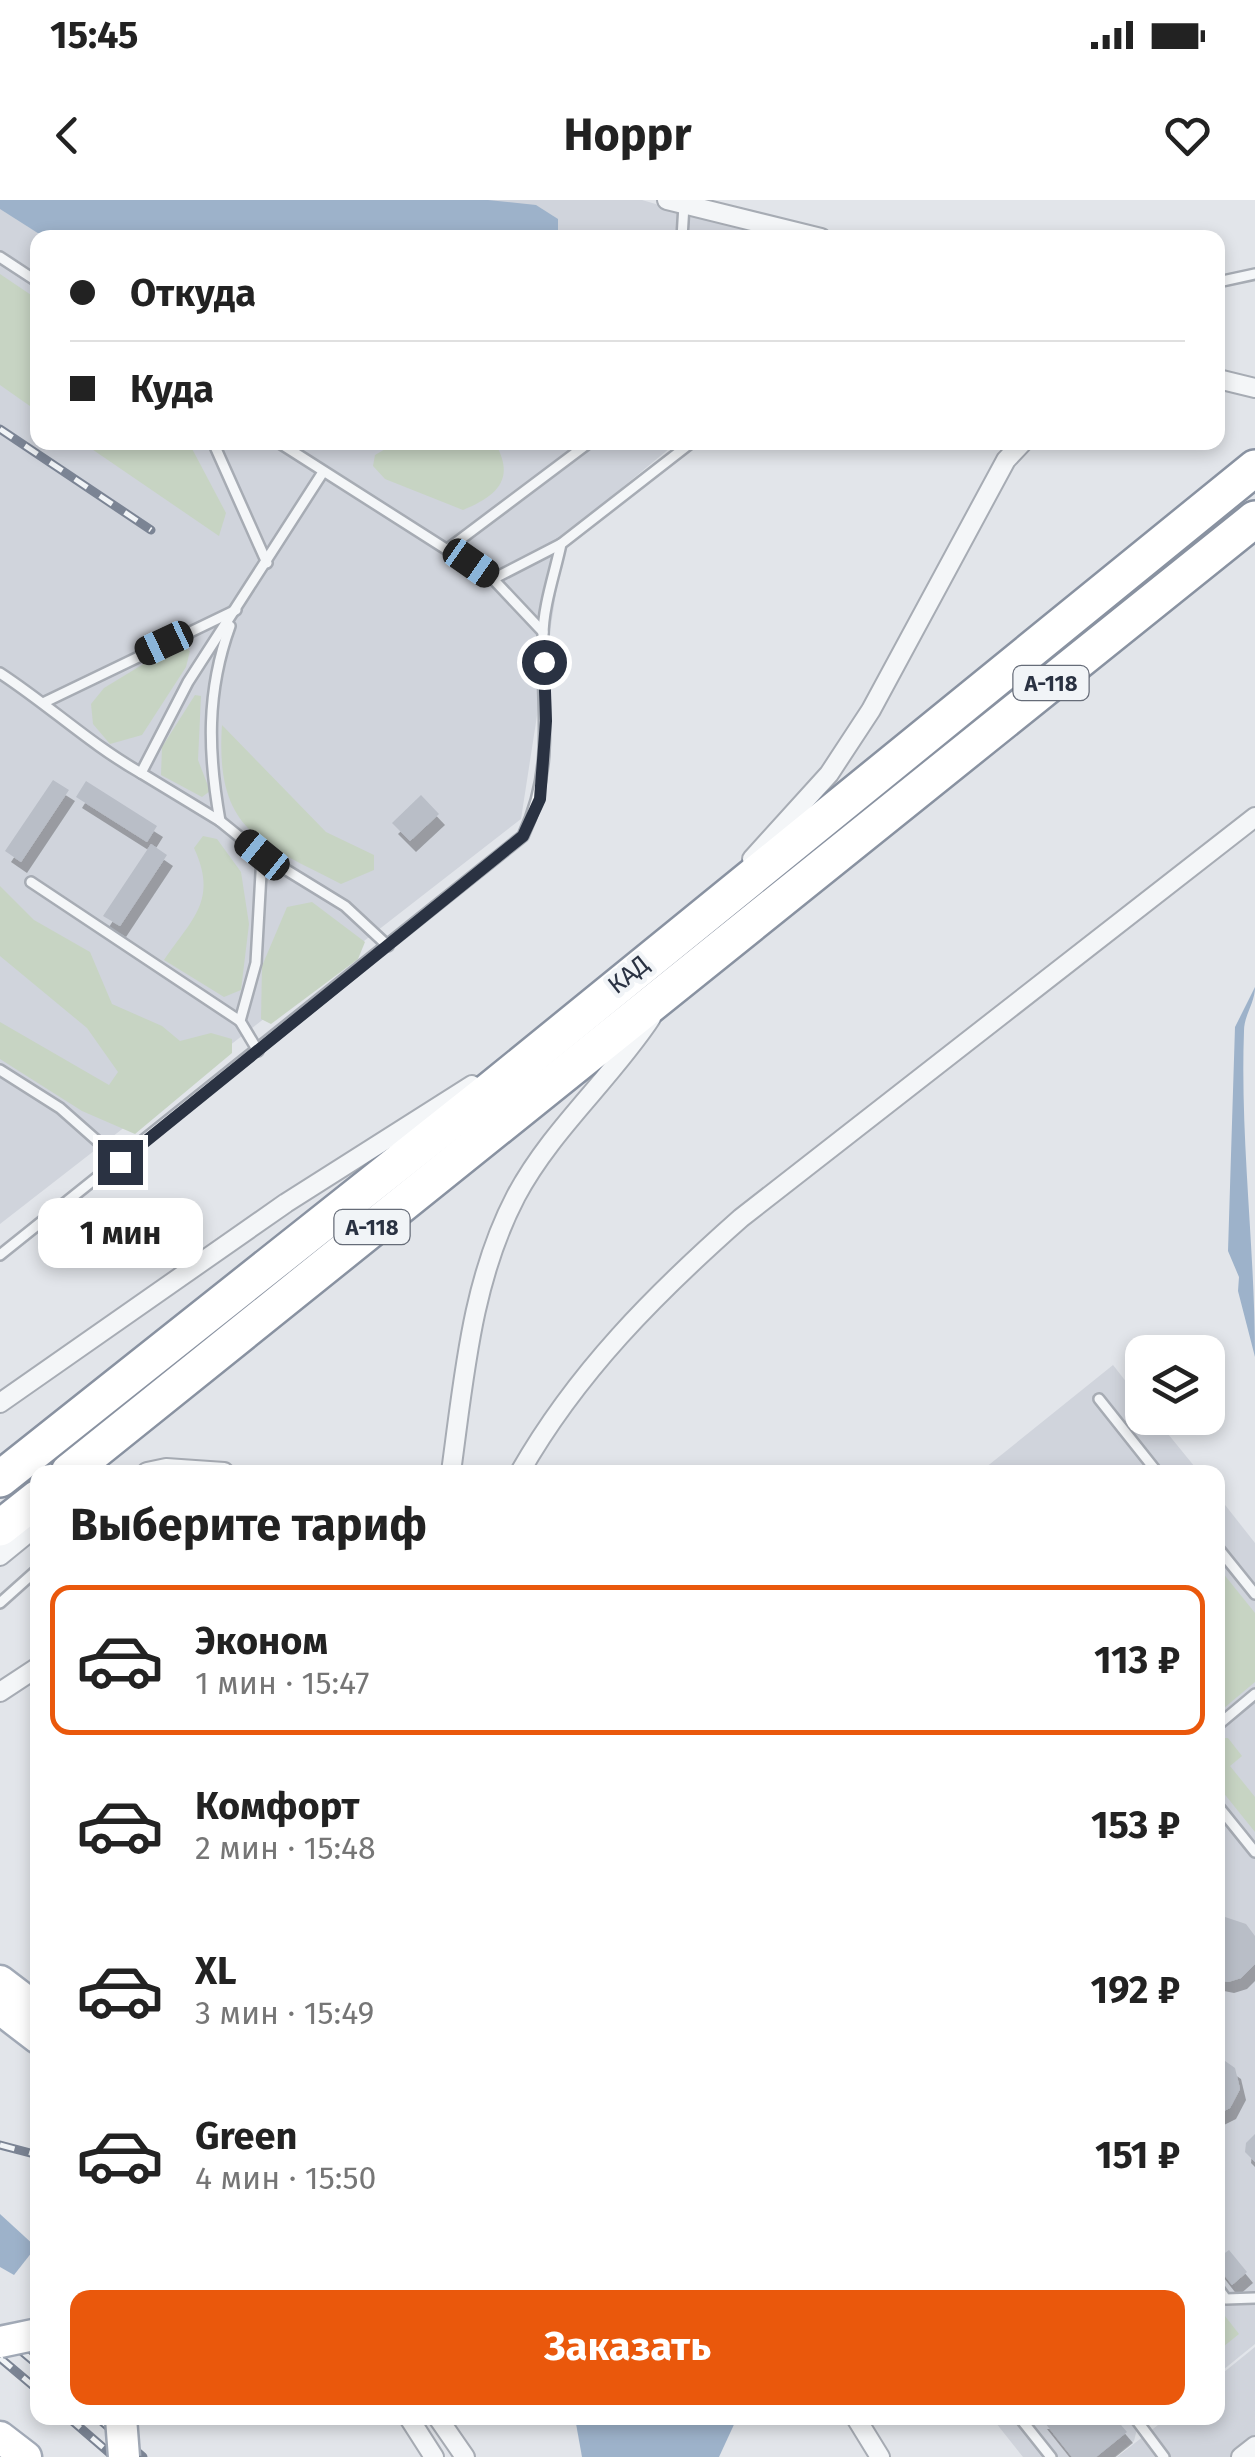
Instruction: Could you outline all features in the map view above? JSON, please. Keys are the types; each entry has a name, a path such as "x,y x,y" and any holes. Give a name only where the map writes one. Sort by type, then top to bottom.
{"highway":[{"name":"КАД","path":"0,1480 1255,468"},
{"name":"КАД","path":"78,1465 1255,519"},
{"path":"0,1528 30,1504"}],"main road":[{"path":"0,1981 30,2004"},
{"path":"0,2008 30,2032"},
{"path":"0,2342 30,2336"},
{"path":"122,2425 124,2457"},
{"path":"0,2437 26,2457"}],"street":[{"path":"675,202 789,230"},
{"path":"1225,382 1255,388"},
{"path":"693,921 828,774 909,645 1006,460 1015,450"},
{"path":"524,1465 553,1414 624,1328 680,1271 741,1218 1255,818"},
{"path":"452,1465 473,1318 486,1271 516,1196 563,1128 628,1054 676,982"},
{"path":"0,1403 286,1203 569,1023"},
{"path":"0,1556 30,1532"},
{"path":"0,1692 30,1672"},
{"path":"413,2425 434,2457"},
{"path":"443,2425 466,2457"},
{"path":"860,2425 880,2457"},
{"path":"1241,2457 1255,2446"}],"lane":[{"path":"675,202 680,230"},
{"path":"0,257 30,277"},
{"path":"1225,280 1255,274"},
{"path":"217,450 267,564"},
{"path":"290,450 493,578 542,632"},
{"path":"449,548 579,450"},
{"path":"493,578 562,544 682,450"},
{"path":"142,774 188,682 323,472"},
{"path":"0,1255 512,846 529,824 540,799 542,632 562,544"},
{"path":"45,702 236,610"},
{"path":"220,821 208,758 218,661 236,610"},
{"path":"0,673 45,702 89,743 220,821 262,855 345,906 388,946"},
{"path":"240,1022 256,963 262,855"},
{"path":"30,882 240,1022 258,1052"},
{"path":"0,1070 60,1108 120,1162"},
{"path":"1099,1399 1151,1465"},
{"path":"1225,1557 1255,1594"},
{"path":"0,1603 30,1576"},
{"path":"1225,1719 1255,1694"},
{"path":"1225,1815 1255,1852"},
{"path":"1225,2298 1255,2298"},
{"path":"1025,2425 1050,2457"},
{"path":"1140,2425 1164,2457"}],"shaded area":[{"path":"0,200 642,200 745,230 30,230 30,450 668,450 565,535 521,819 0,1224"},
{"path":"1113,1365 1125,1380 1125,1435 1169,1435 1193,1465 989,1465"},
{"path":"1225,1505 1255,1543 1255,2344 1225,2368"},
{"path":"1255,2347 1255,2457 1117,2457 1158,2425 1225,2425 1225,2371"},
{"path":"998,2425 1146,2425 1137,2429 1134,2441 1114,2457 1023,2457"}],"green space":[{"path":"0,274 30,294 30,406 0,385"},
{"path":"93,450 193,450 226,513 219,536"},
{"path":"384,450 498,450 503,476 494,492 463,510 385,479 373,466 375,455"},
{"path":"178,643 190,651 186,667 142,735 110,744 93,724 91,704 104,688"},
{"path":"195,695 201,696 198,760 210,791 202,797 161,775 162,747"},
{"path":"222,725 326,832 374,855 374,870 341,884 265,843 248,828 226,788"},
{"path":"203,836 217,839 241,872 249,924 241,990 224,997 164,960 199,908 204,882 194,848"},
{"path":"0,886 34,920 90,952 112,1004 162,1026 180,1041 211,1033 232,1039 232,1053 135,1134 82,1111 0,1059 0,1022 109,1085 118,1072 87,1028 0,956"},
{"path":"312,902 365,942 358,959 271,1024 261,1019 262,966 287,907"},
{"path":"1225,1576 1255,1613 1255,1682 1225,1707"},
{"path":"1225,1738 1242,1756 1230,1766 1255,1797 1255,1832 1225,1795"},
{"path":"1225,2316 1239,2334 1225,2345"}],"water":[{"path":"0,200 488,200 536,205 558,219 558,230 33,230 0,209"},
{"path":"1255,987 1244,1025 1243,1072 1255,1357 1238,1291 1239,1277 1228,1251 1235,1027"},
{"path":"0,2214 30,2242 30,2255 14,2275 0,2267"},
{"path":"576,2425 734,2425 719,2457 582,2457"}],"building":[{"path":"53,780 69,790 21,862 5,851"},
{"path":"86,781 157,826 147,842 76,797"},
{"path":"421,795 439,814 410,841 392,823"},
{"path":"151,844 167,855 120,926 103,916"},
{"path":"1225,1917 1246,1924 1255,1936 1255,1964 1241,1978 1228,1982"},
{"path":"1225,2061 1235,2068 1240,2089 1225,2110"},
{"path":"1255,2134 1255,2162 1245,2152 1246,2143"},
{"path":"1229,2250 1247,2272 1232,2285 1225,2276 1225,2253"},
{"path":"1047,2425 1121,2425 1127,2432 1096,2457 1072,2457"}],"railway":[{"path":"0,429 30,449"},
{"path":"31,450 151,530"},
{"path":"0,2145 30,2153"},
{"path":"0,2333 30,2358"},
{"path":"0,2358 30,2383"},
{"path":"77,2425 114,2457"},
{"path":"106,2425 143,2457"}],"route":[{"path":"120,1162 523,836 540,799 546,721 544,662"}]}
